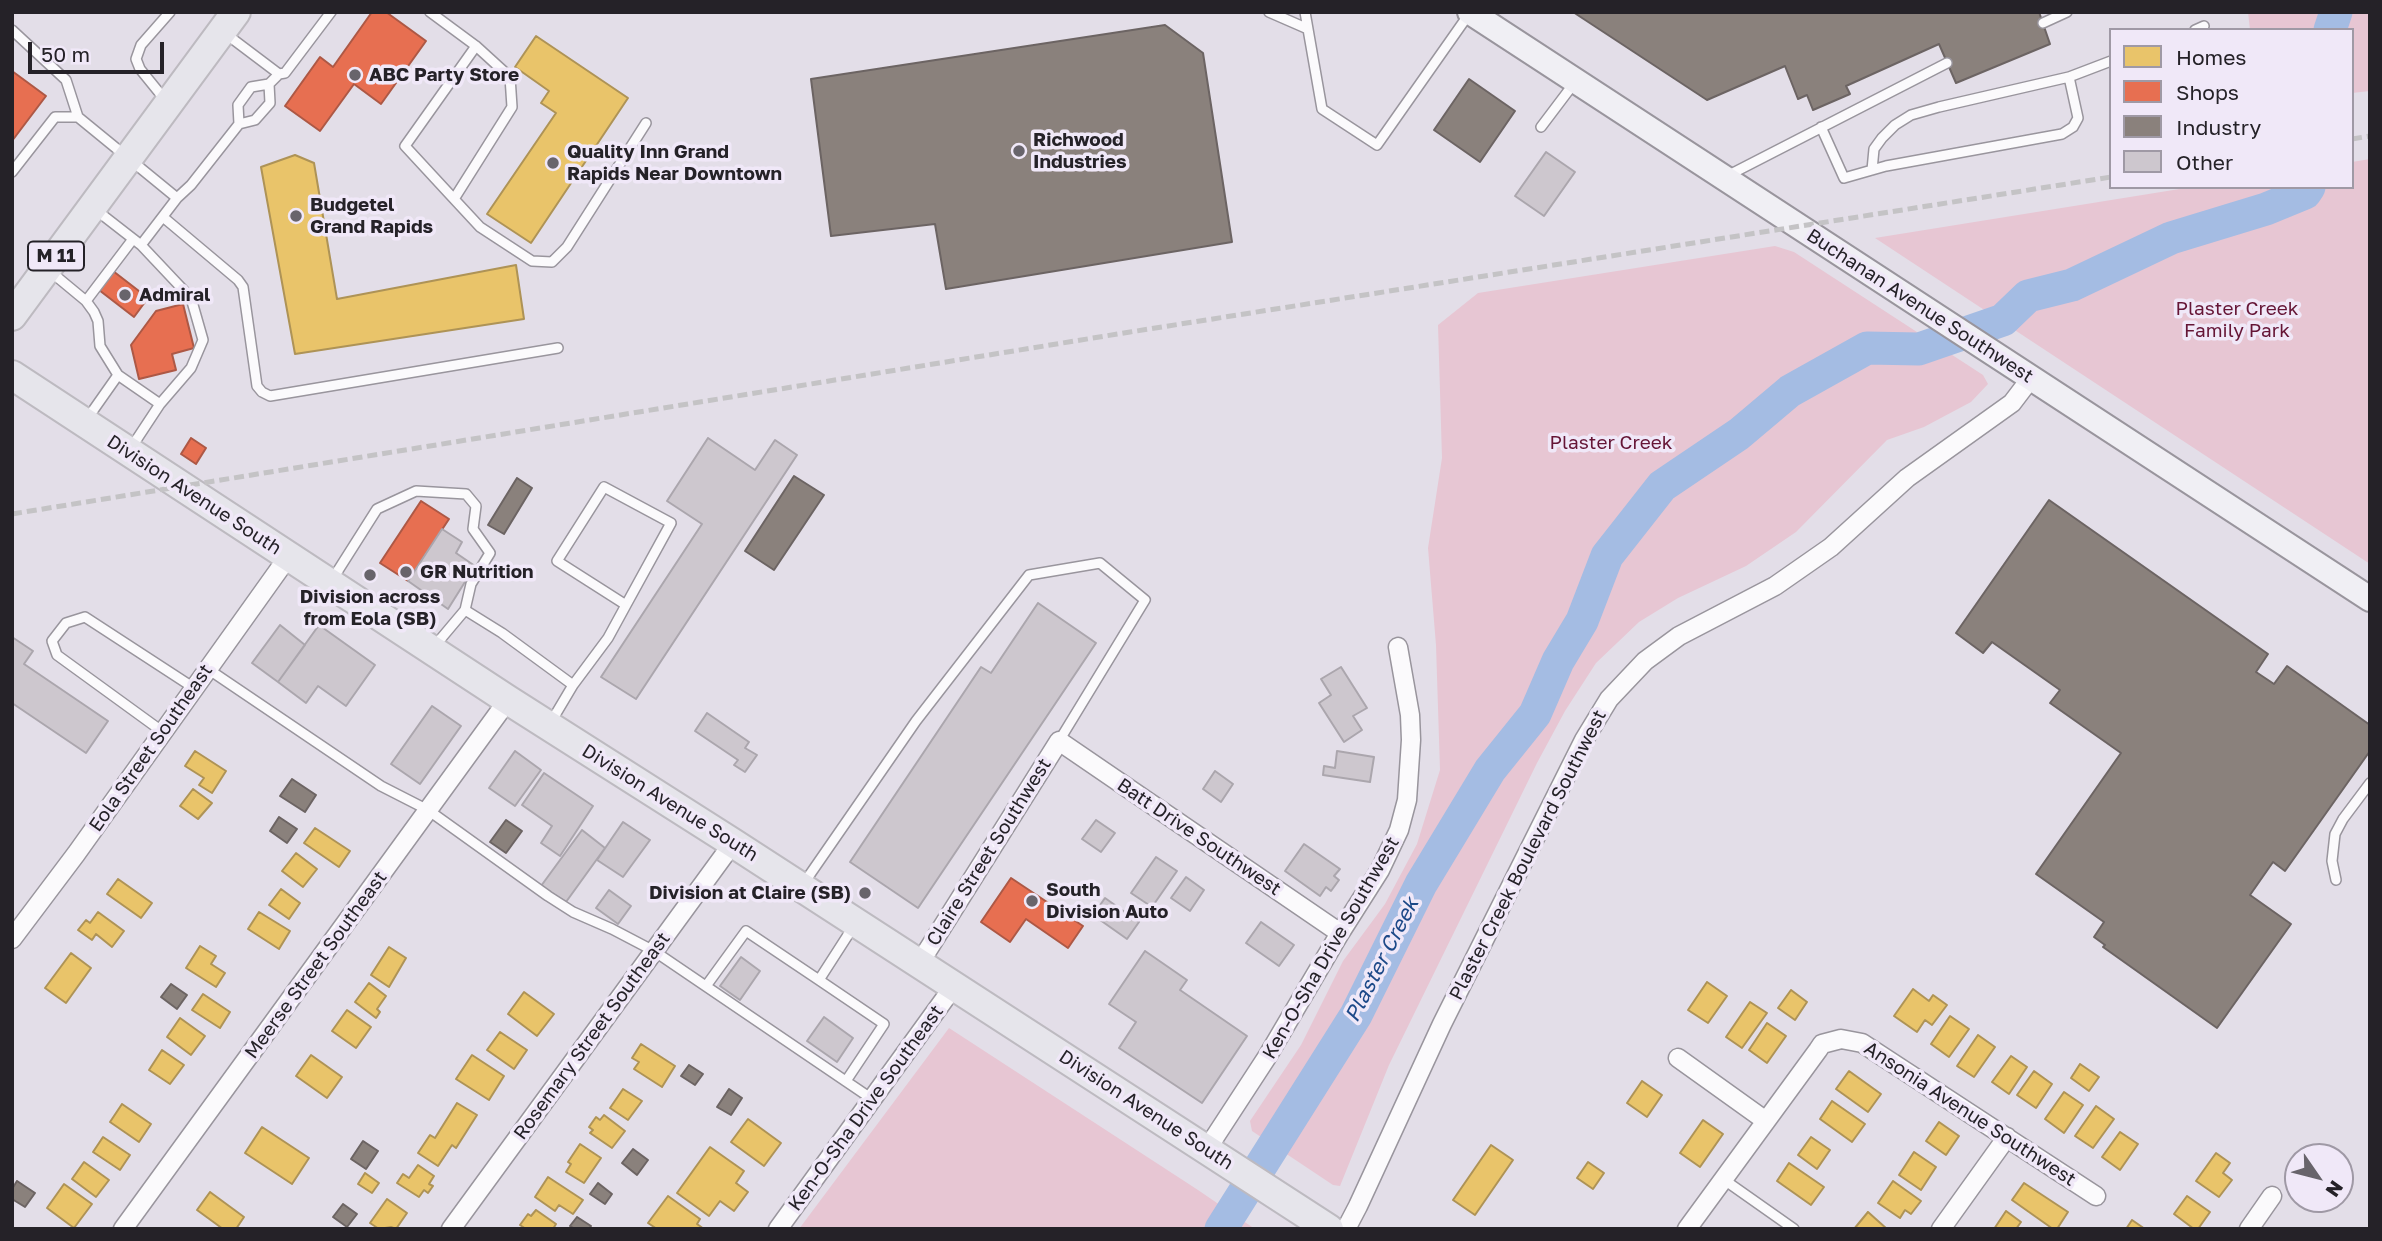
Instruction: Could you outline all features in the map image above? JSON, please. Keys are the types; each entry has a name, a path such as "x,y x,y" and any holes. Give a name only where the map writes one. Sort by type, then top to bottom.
{"main road":[{"name":"M 11","path":"12,316 229,21"},
{"name":"Division Avenue South","path":"12,375 548,726 1323,1225"}],"street":[{"name":"Buchanan Avenue Southwest","path":"1470,12 2370,599"},
{"name":"Plaster Creek Boulevard Southwest","path":"1346,1229 1447,1013 1584,740 1609,699 1645,661 1679,636 1775,586 1832,547 1907,478 2005,409 2031,378"},
{"name":"Eola Street Southeast","path":"12,939 288,557"},
{"name":"Ken-O-Sha Drive Southwest","path":"1207,1149 1268,1057 1380,870 1399,830 1411,769 1411,728 1398,647"},
{"name":"Meerse Street Southeast","path":"123,1229 508,700"},
{"name":"Batt Drive Southwest","path":"1059,741 1340,933"},
{"name":"Claire Street Southwest","path":"919,964 1059,741"},
{"name":"Rosemary Street Southeast","path":"451,1229 733,843"},
{"name":"Ken-O-Sha Drive Southeast","path":"778,1229 954,986"},
{"name":"Ansonia Avenue Southwest","path":"1766,1121 1822,1044 1841,1039 1862,1043 2096,1196"},
{"path":"1678,1058 1766,1121 1723,1179 1695,1226"},
{"path":"1941,1229 2007,1138"},
{"path":"2249,1229 2272,1196"}],"lane":[{"path":"168,103 140,69 136,59 141,45 170,12"},
{"path":"239,124 238,105 251,87 269,84 279,74 285,73 331,12"},
{"path":"430,12 476,46 510,77 512,107 454,199"},
{"path":"1269,12 1308,29"},
{"path":"1305,12 1322,110 1377,145 1470,12"},
{"path":"2043,23 2067,12"},
{"path":"229,21 279,74"},
{"path":"12,30 66,80 78,117 177,198"},
{"path":"476,46 405,146 480,227 532,261 552,262 567,247 646,123"},
{"path":"1872,170 1874,149 1895,125 1911,116 2069,77 2109,62"},
{"path":"1725,177 1947,63"},
{"path":"1821,127 1844,178 1886,166 2068,132 2078,118 2069,77"},
{"path":"1541,127 1576,80"},
{"path":"86,301 191,185 239,124 255,120 270,103 269,84"},
{"path":"12,172 55,117 78,117"},
{"path":"92,207 137,242 191,298 203,340 191,368 160,404 128,452"},
{"path":"163,217 243,287 257,386 262,393 270,396 558,348"},
{"path":"46,269 86,301 98,321 100,346 118,375 160,404"},
{"path":"85,424 118,375"},
{"path":"548,726 573,685 608,638 671,523 604,486 557,561 626,605"},
{"path":"330,582 377,509 416,491 466,494 476,506 473,529 490,553 471,584 465,610 432,649"},
{"path":"801,887 916,721 1029,575 1100,563 1145,600 1059,741"},
{"path":"465,610 502,633 573,685"},
{"path":"163,732 57,655 52,641 66,623 85,617 194,688"},
{"path":"208,669 380,786 428,810 573,912 654,951 873,1099"},
{"path":"2336,880 2332,861 2335,834 2370,783"},
{"path":"819,980 856,923"},
{"path":"706,986 746,931 884,1024 846,1081"},
{"path":"1723,1179 1794,1229"}],"green space":[{"path":"2248,12 2370,12 2370,91 2354,93 2354,28 2250,28"},
{"name":"Plaster Creek Family Park","path":"2370,159 2370,564 1875,238 2180,189 2354,189 2354,162"},
{"name":"Plaster Creek","path":"1775,246 1794,252 1983,375 1988,384 1971,402 1924,427 1887,440 1796,532 1746,566 1678,598 1639,622 1596,663 1565,711 1537,763 1389,1065 1340,1186 1333,1185 1252,1131 1250,1121 1301,1045 1343,961 1385,904 1417,844 1440,770 1436,645 1428,548 1442,458 1438,325 1478,293"},
{"path":"949,1028 1198,1190 1255,1229 799,1229"}],"building: Homes":[{"name":"Quality Inn Grand Rapids Near Downtown","path":"536,36 628,98 531,243 487,214 556,113 541,103 549,91 515,67"},
{"name":"Budgetel Grand Rapids","path":"295,155 314,163 337,299 516,265 524,319 295,354 261,167"},
{"path":"195,751 226,771 212,793 199,785 204,778 185,766"},
{"path":"193,789 212,803 198,819 180,806"},
{"path":"315,828 350,851 339,867 304,843"},
{"path":"296,853 317,869 303,887 282,871"},
{"path":"118,879 152,903 141,918 107,894"},
{"path":"281,889 300,903 289,919 269,905"},
{"path":"98,912 124,931 112,947 96,934 92,940 78,930 86,920 90,923"},
{"path":"259,912 290,931 279,949 248,929"},
{"path":"200,946 216,956 211,964 225,973 216,987 186,968"},
{"path":"389,947 406,958 389,987 371,975"},
{"path":"71,953 91,968 66,1003 45,988"},
{"path":"1707,982 1727,996 1708,1023 1688,1010"},
{"path":"369,983 386,996 377,1009 380,1012 376,1018 355,1002"},
{"path":"1913,989 1929,1001 1933,995 1947,1005 1932,1025 1925,1020 1917,1032 1894,1016"},
{"path":"1791,990 1807,1002 1795,1020 1778,1008"},
{"path":"524,992 554,1014 537,1036 508,1014"},
{"path":"203,994 230,1012 220,1028 192,1010"},
{"path":"1750,1002 1767,1013 1742,1048 1726,1037"},
{"path":"347,1010 371,1027 356,1048 332,1031"},
{"path":"1950,1016 1969,1029 1949,1057 1931,1044"},
{"path":"180,1018 205,1036 191,1055 167,1037"},
{"path":"1767,1023 1786,1036 1767,1063 1749,1050"},
{"path":"500,1032 527,1050 514,1069 487,1050"},
{"path":"1978,1035 1995,1047 1974,1077 1957,1066"},
{"path":"641,1044 675,1066 662,1087 634,1069 639,1062 632,1058"},
{"path":"162,1050 184,1065 170,1084 149,1070"},
{"path":"311,1055 342,1077 327,1098 296,1076"},
{"path":"472,1055 504,1076 489,1100 456,1079"},
{"path":"2011,1056 2027,1067 2009,1094 1992,1082"},
{"path":"2080,1064 2099,1077 2089,1091 2071,1078"},
{"path":"1849,1071 1881,1094 1868,1112 1836,1089"},
{"path":"2034,1071 2052,1084 2036,1108 2017,1095"},
{"path":"1642,1081 1662,1095 1647,1117 1627,1103"},
{"path":"623,1089 642,1101 628,1120 610,1108"},
{"path":"2064,1092 2083,1105 2064,1133 2045,1119"},
{"path":"1832,1101 1865,1124 1852,1142 1820,1119"},
{"path":"457,1103 477,1115 456,1148 452,1145 438,1166 418,1153 430,1135 435,1138"},
{"path":"122,1104 151,1124 139,1142 110,1122"},
{"path":"2096,1106 2114,1119 2093,1148 2075,1136"},
{"path":"604,1115 625,1131 612,1148 590,1133 593,1130 589,1127 596,1117 600,1120"},
{"path":"748,1119 781,1143 764,1166 731,1142"},
{"path":"1703,1120 1723,1134 1700,1167 1680,1153"},
{"path":"1939,1122 1959,1136 1946,1155 1926,1141"},
{"path":"262,1127 309,1158 292,1184 245,1153"},
{"path":"2120,1132 2138,1144 2120,1170 2102,1157"},
{"path":"103,1137 130,1155 120,1170 93,1152"},
{"path":"1811,1137 1830,1150 1817,1169 1798,1155"},
{"path":"580,1144 601,1158 584,1183 566,1172 571,1164 568,1162"},
{"path":"1491,1145 1513,1160 1475,1215 1453,1200"},
{"path":"710,1147 744,1171 736,1183 748,1192 734,1211 720,1201 709,1216 677,1193"},
{"path":"1914,1152 1936,1167 1921,1190 1899,1175"},
{"path":"2216,1153 2230,1163 2223,1173 2232,1180 2219,1197 2196,1181"},
{"path":"84,1162 109,1180 96,1197 72,1179"},
{"path":"1588,1162 1604,1173 1593,1189 1577,1178"},
{"path":"1789,1163 1824,1187 1811,1205 1777,1181"},
{"path":"418,1165 434,1176 429,1184 433,1186 428,1193 424,1190 419,1197 397,1183 403,1174 409,1178"},
{"path":"365,1173 379,1183 372,1193 358,1184"},
{"path":"548,1177 583,1200 573,1214 559,1205 555,1211 535,1197"},
{"path":"1893,1181 1921,1201 1911,1214 1905,1210 1900,1218 1878,1203"},
{"path":"2024,1183 2068,1212 2057,1229 2053,1229 2012,1200"},
{"path":"64,1184 92,1204 74,1228 47,1208"},
{"path":"210,1192 244,1217 236,1229 223,1229 197,1210"},
{"path":"668,1196 700,1219 697,1224 704,1229 657,1229 648,1223"},
{"path":"2187,1196 2210,1212 2198,1229 2194,1229 2174,1214"},
{"path":"387,1199 407,1213 396,1229 379,1229 370,1223"},
{"path":"536,1210 556,1224 553,1229 526,1229 520,1225 528,1214 531,1216"},
{"path":"2006,1211 2021,1222 2016,1229 1994,1229"},
{"path":"1868,1212 1887,1229 1854,1229"},
{"path":"2132,1220 2145,1229 2126,1229"}],"building: Shops":[{"name":"ABC Party Store","path":"372,12 386,12 426,41 381,104 354,84 320,131 285,106 320,57 333,67"},
{"path":"12,71 46,96 12,141"},
{"path":"113,271 148,298 134,317 99,290"},
{"path":"183,304 194,348 172,354 176,370 139,379 131,345 156,311"},
{"path":"191,438 206,448 196,464 181,454"},
{"path":"421,501 449,519 408,581 380,563"},
{"path":"1011,878 1083,926 1068,948 1026,919 1010,942 981,922"}],"building: Industry":[{"path":"1573,12 2039,12 2050,44 1956,83 1939,44 1846,86 1850,94 1813,110 1807,95 1798,99 1785,66 1707,100"},
{"name":"Richwood Industries","path":"1165,25 1203,53 1232,242 946,289 935,224 831,236 811,79"},
{"path":"1469,79 1515,111 1480,162 1434,130"},
{"path":"794,476 824,495 774,570 745,551"},
{"path":"517,478 532,488 504,534 488,525"},
{"path":"2049,500 2268,654 2256,672 2274,684 2287,666 2370,725 2370,751 2285,871 2273,862 2250,895 2291,924 2217,1028 2103,947 2105,945 2094,937 2104,922 2036,874 2121,753 2050,703 2060,690 1992,642 1983,653 1956,633"},
{"path":"292,779 316,795 305,812 280,796"},
{"path":"279,817 297,829 287,843 270,831"},
{"path":"506,820 522,831 506,853 490,842"},
{"path":"171,984 187,995 177,1009 161,997"},
{"path":"689,1065 703,1074 695,1085 681,1076"},
{"path":"729,1089 742,1098 731,1115 717,1107"},
{"path":"363,1141 378,1151 366,1169 351,1159"},
{"path":"633,1149 648,1160 637,1175 622,1163"},
{"path":"17,1181 35,1193 25,1207 12,1199 12,1189"},
{"path":"598,1183 612,1194 605,1204 590,1194"},
{"path":"343,1204 357,1214 347,1227 333,1217"},
{"path":"577,1217 591,1226 589,1229 575,1229 570,1226"}],"building: Other":[{"path":"1546,152 1575,172 1544,216 1515,196"},
{"path":"708,438 755,470 775,440 797,455 636,699 601,677 702,524 667,501"},
{"path":"442,529 462,542 456,553 475,566 448,609 408,581"},
{"path":"1038,603 1096,643 918,908 850,862 981,667 991,673"},
{"path":"280,625 305,645 278,682 252,663"},
{"path":"319,625 375,665 346,706 318,686 306,703 278,682"},
{"path":"12,637 33,651 24,664 108,721 86,753 12,703"},
{"path":"1341,667 1367,708 1353,716 1362,730 1344,742 1319,703 1331,695 1321,679"},
{"path":"432,706 461,726 420,784 391,764"},
{"path":"707,713 749,742 745,748 757,755 745,772 734,765 738,760 695,731"},
{"path":"515,751 541,770 515,806 489,788"},
{"path":"1337,751 1374,757 1370,782 1323,775 1324,766 1335,768"},
{"path":"1215,771 1233,784 1221,802 1203,789"},
{"path":"544,773 593,806 560,856 541,843 552,826 522,805"},
{"path":"1096,820 1115,833 1101,852 1082,839"},
{"path":"623,822 650,840 623,877 597,860"},
{"path":"582,830 605,848 566,902 541,886"},
{"path":"1304,844 1340,869 1334,876 1339,880 1331,891 1326,887 1320,896 1285,871"},
{"path":"1156,857 1177,871 1152,907 1131,893"},
{"path":"1186,877 1204,890 1190,911 1171,898"},
{"path":"609,890 631,906 618,924 596,908"},
{"path":"1105,898 1139,922 1127,939 1093,915"},
{"path":"1261,922 1294,945 1279,966 1246,943"},
{"path":"1145,951 1187,980 1180,990 1247,1036 1202,1103 1119,1048 1136,1022 1109,1004"},
{"path":"741,957 760,971 740,1000 720,986"},
{"path":"824,1017 853,1038 837,1062 807,1041"}],"waterway":[{"name":"Plaster Creek","path":"2331,28 2336,12"},
{"name":"Plaster Creek","path":"1221,1229 1356,1015 1421,884 1490,770 1535,714 1558,661 1582,621 1607,556 1662,486 1739,434 1790,391 1867,348 1919,349 2003,320 2028,296 2072,285 2171,238 2266,209 2305,193 2308,189"}],"railway":[{"path":"2354,139 2370,136"},
{"path":"12,514 1130,332 2109,177"}],"place":[{"name":"ABC Party Store","path":"355,75"},
{"name":"Richwood Industries","path":"1019,151"},
{"name":"Quality Inn Grand Rapids Near Downtown","path":"553,163"},
{"name":"Budgetel Grand Rapids","path":"296,216"},
{"name":"Admiral","path":"125,295"},
{"name":"GR Nutrition","path":"406,572"},
{"name":"Division across from Eola (SB)","path":"370,575"},
{"name":"Division at Claire (SB)","path":"865,893"},
{"name":"South Division Auto","path":"1032,901"}]}
